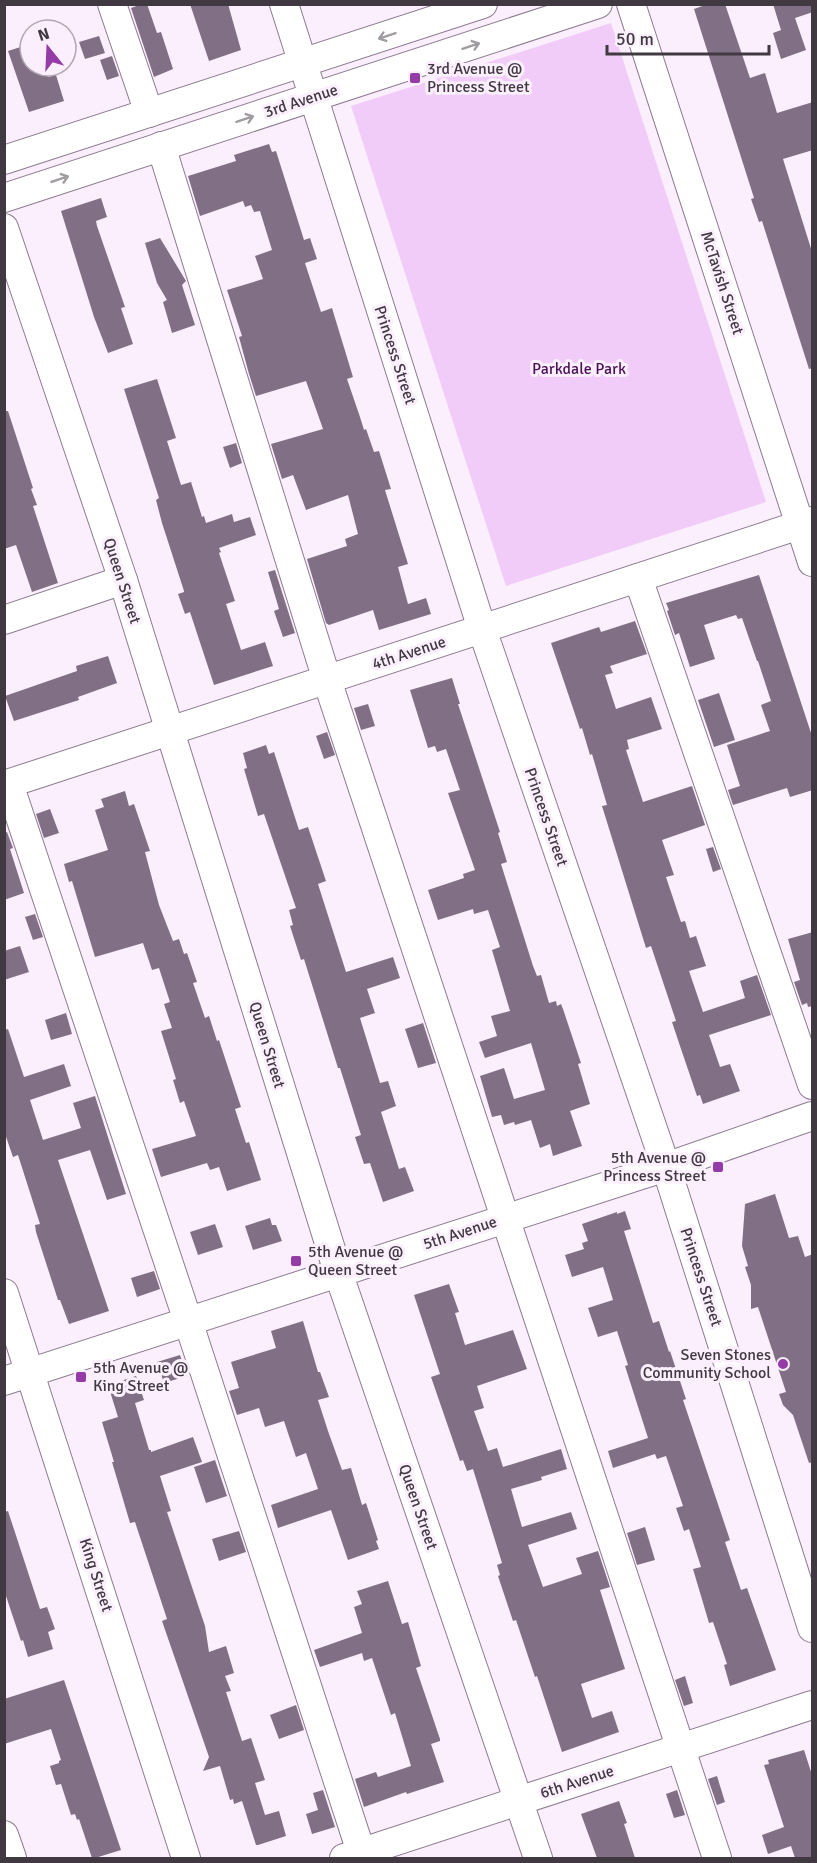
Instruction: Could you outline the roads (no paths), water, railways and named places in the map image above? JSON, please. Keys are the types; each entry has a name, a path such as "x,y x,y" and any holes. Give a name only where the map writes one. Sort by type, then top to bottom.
{"street":[{"path":"112,4 149,113"},
{"name":"Princess Street","path":"284,4 482,629 666,1167 813,1628"},
{"name":"3rd Avenue","path":"4,198 598,4"},
{"name":"McTavish Street","path":"631,4 806,523 813,562"},
{"path":"4,160 468,7"},
{"path":"161,146 327,680 717,1858"},
{"name":"Queen Street","path":"4,228 123,580 338,1272 537,1858"},
{"name":"4th Avenue","path":"7,784 806,523"},
{"path":"638,578 813,1085"},
{"path":"4,620 123,580"},
{"path":"7,784 188,1321 356,1856"},
{"name":"5th Avenue","path":"18,1376 666,1167 813,1116"},
{"name":"King Street","path":"4,1293 18,1376 186,1858"},
{"name":"6th Avenue","path":"356,1856 813,1705"},
{"path":"4,1835 12,1858"}],"place":[{"name":"3rd Avenue @ Princess Street","path":"415,78"},
{"name":"5th Avenue @ Princess Street","path":"718,1167"},
{"name":"5th Avenue @ Queen Street","path":"296,1261"},
{"name":"Seven Stones Community School","path":"783,1364"},
{"name":"5th Avenue @ King Street","path":"81,1377"}],"park label":[{"name":"Parkdale Park","path":"579,369"}]}
